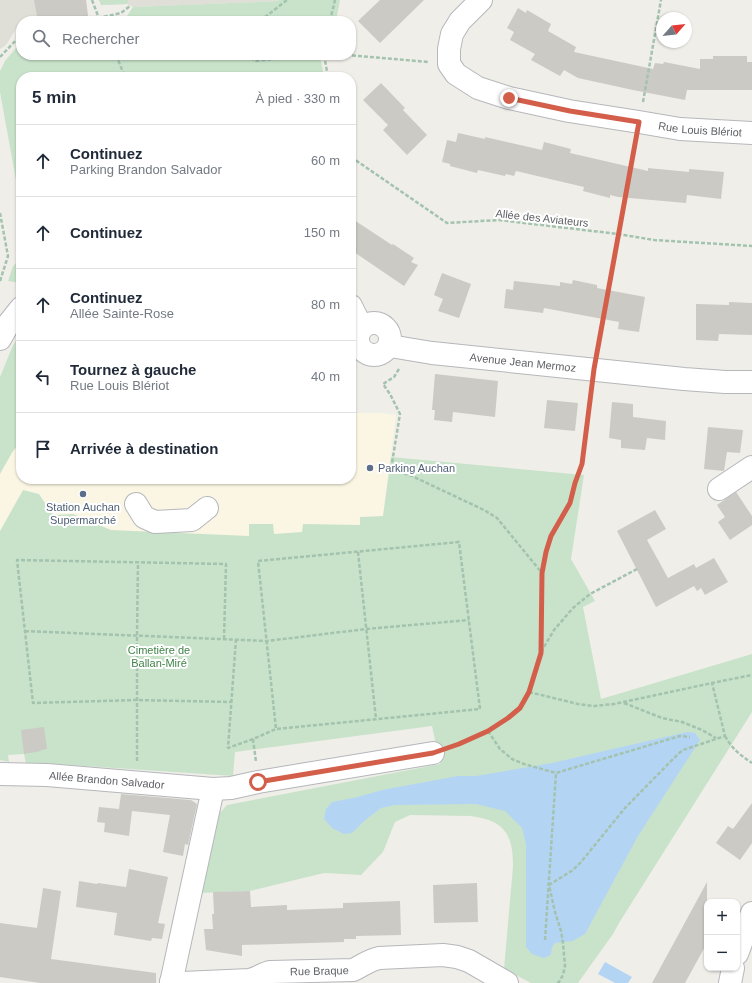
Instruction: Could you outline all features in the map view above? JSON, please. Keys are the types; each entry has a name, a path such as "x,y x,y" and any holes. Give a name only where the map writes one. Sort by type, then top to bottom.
{"street":[{"path":"449,64 449,49 452,34 460,21 481,0"},
{"name":"Rue Louis Blériot","path":"449,64 456,74 478,88 509,98 570,111 680,129 752,132"},
{"path":"0,339 16,314"},
{"path":"356,316 362,328 359,332 358,342 363,351 372,356 377,356 386,350 397,347"},
{"name":"Avenue Jean Mermoz","path":"397,347 432,353 684,379 752,382"},
{"path":"719,489 752,467"},
{"path":"136,504 144,517 155,522 192,520 208,508"},
{"name":"Allée Brandon Salvador","path":"0,774 47,774 222,788 433,753"},
{"path":"171,983 222,788"},
{"path":"740,946 752,913"},
{"name":"Rue Braque","path":"171,983 250,980 271,972 352,970 371,960 379,958 443,955 457,957 469,962 507,983"},
{"path":"730,983 732,971"}],"path":[{"path":"92,0 98,16"},
{"path":"266,16 287,0"},
{"path":"331,16 335,0"},
{"path":"541,653 542,573 551,536 570,503 582,464 594,369 661,0"},
{"path":"112,16 121,13 130,6"},
{"path":"0,57 16,40"},
{"path":"356,56 449,64"},
{"path":"118,60 122,72"},
{"path":"254,60 264,60"},
{"path":"325,60 327,72"},
{"name":"Allée des Aviateurs","path":"356,160 448,223 499,220 618,234 654,240 752,246"},
{"path":"0,214 8,256 0,281"},
{"path":"397,347 405,361 394,376 383,384 400,414 392,469 418,479 484,510 497,518 542,573"},
{"path":"236,640 228,748 253,739 276,728 480,709 459,542 258,561 276,728"},
{"path":"358,552 376,719"},
{"path":"224,639 226,564 17,560 33,703 137,700 231,702"},
{"path":"137,763 138,562"},
{"path":"433,753 459,744 488,731 520,708 529,692 541,653 554,630 573,608 590,594 637,569"},
{"path":"25,631 267,641 366,629 469,620"},
{"path":"529,692 578,704 594,706 614,704 752,675"},
{"path":"712,683 725,736 736,752 752,763"},
{"path":"623,702 662,718 682,722 702,730 716,738"},
{"path":"488,731 500,749 512,759 556,773 680,736 690,737"},
{"path":"549,885 572,870 581,862 625,808 678,754 683,750 725,736"},
{"path":"545,940 556,773"},
{"path":"549,885 561,931 565,966 563,975 557,983"}],"shaded area":[{"path":"0,0 86,0 88,16 16,16 16,29 6,45 0,49"},
{"path":"99,0 279,0 133,7 127,4 101,5"},
{"path":"16,341 16,484 356,484 356,413 381,413 396,415 381,531 265,545 0,540 0,377"}],"green space":[{"path":"99,0 128,0 127,4 101,5"},
{"path":"340,0 337,16 127,16 133,7"},
{"path":"16,48 16,60 321,60 323,72 16,72 16,180 0,92 0,71 5,61"},
{"path":"16,263 16,282 8,281 13,266"},
{"path":"16,341 16,448 0,474 0,377"},
{"name":"Cimetière de Ballan-Miré","path":"391,457 584,475 571,559 595,601 583,607 601,699 752,654 752,712 613,934 578,983 531,983 504,969 513,855 511,845 504,830 499,825 482,818 471,816 410,815 395,822 383,852 361,875 324,873 250,891 200,893 216,817 227,805 440,764 432,726 235,752 233,776 40,763 26,764 24,754 8,755 9,762 0,760 0,531 23,490 39,494 53,515 73,514 111,530 249,536 249,524 273,524 274,534 302,532 303,524 360,525 360,517 383,516"}],"water":[{"path":"687,732 695,733 700,740 638,836 585,934 573,941 555,943 552,947 551,955 544,958 532,954 526,947 526,844 522,828 505,811 476,804 395,805 381,808 352,833 344,834 332,828 324,819 326,809 332,802 358,797 382,790 458,776 476,776 552,763"},
{"path":"605,962 632,977 628,983 615,983 598,974"}],"building":[{"path":"34,0 86,0 88,16 37,16"},
{"path":"380,0 424,0 380,43 358,21"},
{"path":"518,8 526,13 527,10 551,24 548,31 576,47 574,52 653,69 655,63 663,64 664,62 700,69 700,59 713,59 713,56 747,56 747,62 752,62 752,90 687,90 685,100 578,78 564,70 560,76 531,60 535,54 510,40 514,32 507,28"},
{"path":"381,83 405,108 403,110 427,135 407,155 383,130 388,125 363,100"},
{"path":"458,133 485,139 485,137 542,150 544,142 571,149 570,153 648,171 648,168 689,172 689,169 724,172 721,199 687,195 686,203 610,195 610,198 583,191 584,187 516,171 514,176 506,174 505,176 478,170 477,173 450,166 450,164 442,162 447,140 456,142"},
{"path":"356,221 414,258 411,262 418,265 404,286 356,253"},
{"path":"442,273 471,284 459,318 438,311 443,299 434,295"},
{"path":"573,280 597,285 597,288 645,297 639,332 618,329 619,322 544,308 543,313 504,308 506,289 513,290 514,281 560,286 560,282 572,284"},
{"path":"729,302 752,303 752,335 719,334 718,341 696,340 696,304 729,305"},
{"path":"435,374 498,381 495,417 453,412 452,422 434,420 435,410 432,410"},
{"path":"547,400 578,403 575,431 544,428"},
{"path":"612,402 633,404 633,417 666,421 665,440 647,438 645,450 621,448 621,440 609,438"},
{"path":"708,427 743,430 740,453 727,452 724,471 704,469"},
{"path":"736,492 752,516 752,525 730,540 718,522 725,517 717,505"},
{"path":"655,510 666,529 647,540 668,578 694,564 696,568 714,558 728,582 705,595 701,588 697,591 694,586 656,607 617,531"},
{"path":"44,727 47,749 24,754 21,730"},
{"path":"121,794 191,800 197,804 188,845 185,844 183,856 163,852 170,815 132,811 129,836 104,832 105,823 97,822 99,807 119,809"},
{"path":"752,803 752,843 740,860 716,843 728,826 733,829"},
{"path":"129,869 168,877 158,923 165,924 162,939 152,938 151,941 114,935 117,913 76,907 79,881 126,887"},
{"path":"707,882 707,899 704,899 704,948 685,983 652,983"},
{"path":"477,883 478,922 434,923 433,885"},
{"path":"43,888 61,891 51,959 156,973 156,983 40,983 0,977 0,923 37,928"},
{"path":"250,891 251,907 287,905 287,910 343,908 343,903 400,901 401,935 356,936 356,939 344,939 344,942 242,945 242,956 206,950 204,929 213,929 213,892"}],"place":[{"name":"Parking Auchan","path":"370,468"},
{"name":"Station Auchan Supermarché","path":"83,494"}],"route":[{"path":"258,782 433,753 459,744 488,731 520,708 529,692 541,653 542,573 546,552 551,536 570,503 582,464 594,369 639,122 570,111 509,98"}]}
